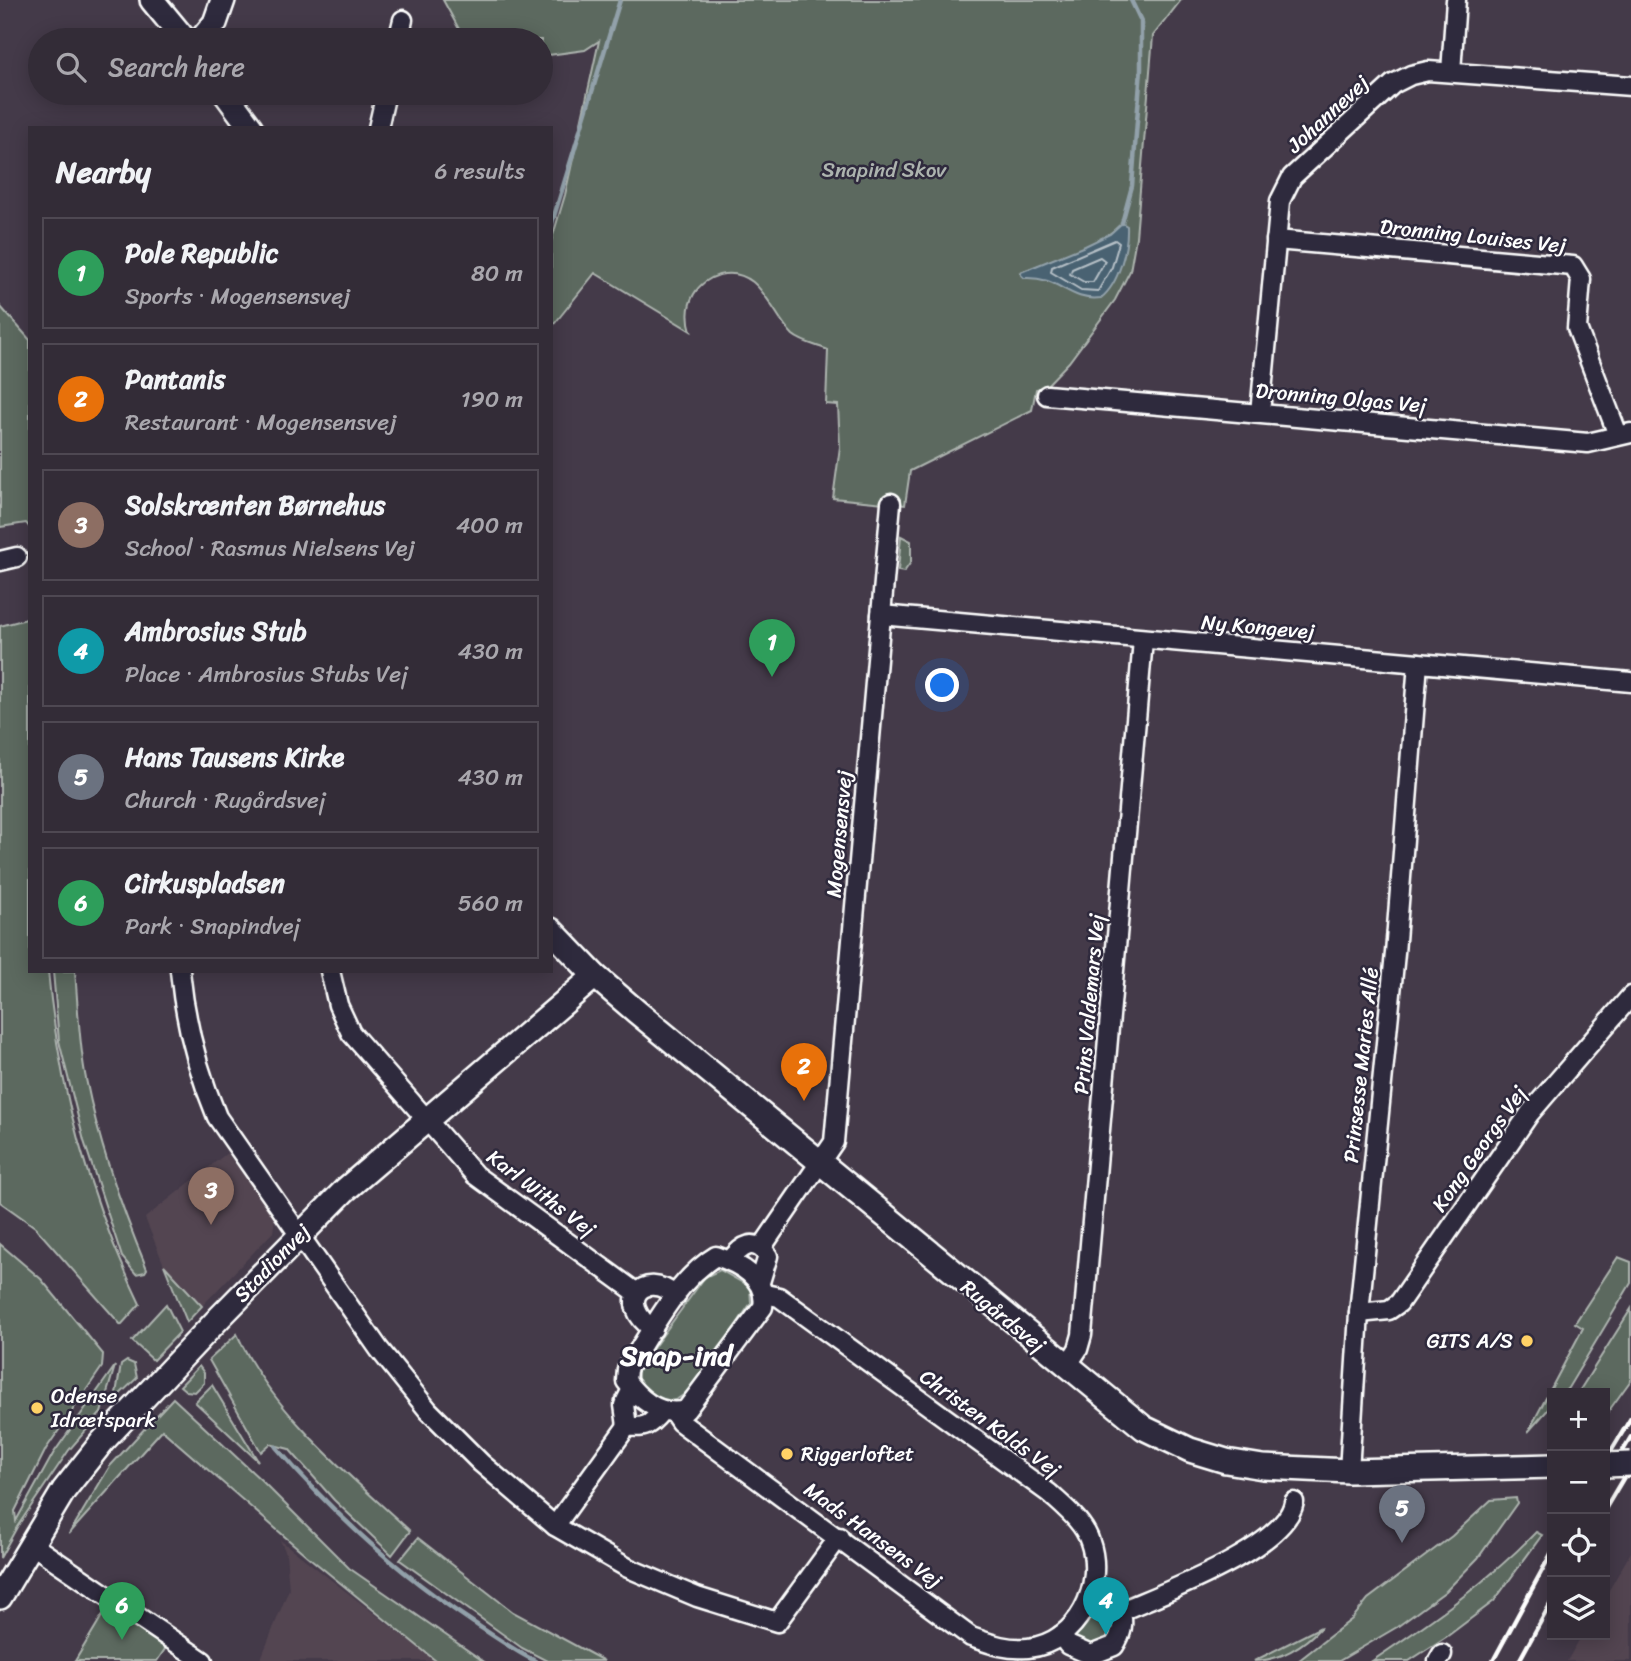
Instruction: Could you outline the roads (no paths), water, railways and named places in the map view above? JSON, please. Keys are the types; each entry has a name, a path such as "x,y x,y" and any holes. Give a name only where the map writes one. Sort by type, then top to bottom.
{"street":[{"path":"152,0 175,28"},
{"path":"211,28 223,0"},
{"path":"1451,72 1456,0"},
{"path":"401,28 403,20"},
{"name":"Johannevej","path":"1260,414 1280,201 1292,177 1393,84 1428,71 1631,86"},
{"path":"234,105 250,126"},
{"path":"378,126 383,105"},
{"name":"Dronning Louises Vej","path":"1276,240 1573,266 1581,279 1577,328 1624,434"},
{"name":"Dronning Olgas Vej","path":"1046,395 1588,443 1624,434"},
{"name":"Mogensensvej","path":"762,1247 834,1142 891,503"},
{"name":"Ny Kongevej","path":"881,615 1631,682"},
{"name":"Prins Valdemars Vej","path":"1066,1367 1078,1349 1082,1335 1143,640"},
{"name":"Prinsesse Maries Allé","path":"1349,1471 1359,1313 1394,967 1418,663"},
{"name":"Rugårdsvej","path":"553,931 595,976 820,1166 1144,1428 1190,1450 1226,1461 1263,1467 1349,1471 1547,1466"},
{"path":"180,973 185,1022 200,1076 217,1117 379,1349 428,1410 481,1463 555,1526 639,1573 697,1597 777,1622 839,1537"},
{"name":"Karl Withs Vej","path":"330,973 338,1005 351,1033 475,1175 637,1293"},
{"name":"Stadionvej","path":"0,1597 64,1490 102,1442 220,1317 345,1190 595,976"},
{"name":"Kong Georgs Vej","path":"1359,1313 1389,1310 1399,1303 1530,1113 1631,996"},
{"path":"555,1526 627,1426 624,1405 632,1390 626,1381 627,1369 676,1296 702,1264 716,1256 730,1261 741,1247 751,1244 762,1247 768,1256 763,1307 727,1357 686,1410 668,1412 642,1428 627,1426"},
{"name":"Christen Kolds Vej","path":"730,1261 763,1288 1049,1493 1072,1514 1090,1540 1095,1564 1093,1590"},
{"path":"653,1329 635,1314 637,1293 645,1286 655,1284 666,1287 676,1296"},
{"name":"Mads Hansens Vej","path":"632,1390 668,1412 971,1637 1003,1648 1032,1648 1061,1635"},
{"path":"1610,1465 1631,1464"},
{"path":"1121,1611 1217,1570 1273,1534 1292,1513 1294,1502"},
{"path":"32,1544 204,1661"},
{"path":"1093,1590 1105,1594 1121,1611 1121,1636 1103,1653 1091,1655 1078,1652 1068,1645 1061,1635 1082,1612 1093,1590"}],"water":[{"path":"1122,223 1127,226 1124,255 1113,284 1101,298 1080,296 1047,281 1024,278 1021,275 1021,272 1110,234"}],"waterway":[{"path":"553,219 620,0"},
{"path":"1122,223 1132,186 1141,69 1141,21 1131,0"},
{"path":"276,1447 344,1519 417,1583 535,1661"}],"railway":[{"path":"1610,1453 1631,1418"},
{"path":"1610,1473 1631,1437"},
{"path":"1610,1501 1631,1465"},
{"path":"1493,1661 1547,1561"},
{"path":"1519,1661 1547,1610"}],"place":[{"name":"Pole Republic","path":"772,677"},
{"name":"Pantanis","path":"804,1101"},
{"name":"Solskrænten Børnehus","path":"211,1225"},
{"name":"GITS A/S","path":"1527,1341"},
{"name":"Odense Idrætspark","path":"37,1408"},
{"name":"Riggerloftet","path":"787,1454"},
{"name":"Hans Tausens Kirke","path":"1402,1543"},
{"name":"Ambrosius Stub","path":"1106,1635"},
{"name":"Cirkuspladsen","path":"122,1640"}],"district":[{"name":"Snap-ind","path":"676,1355"}],"park label":[{"name":"Snapind Skov","path":"884,170"}]}
